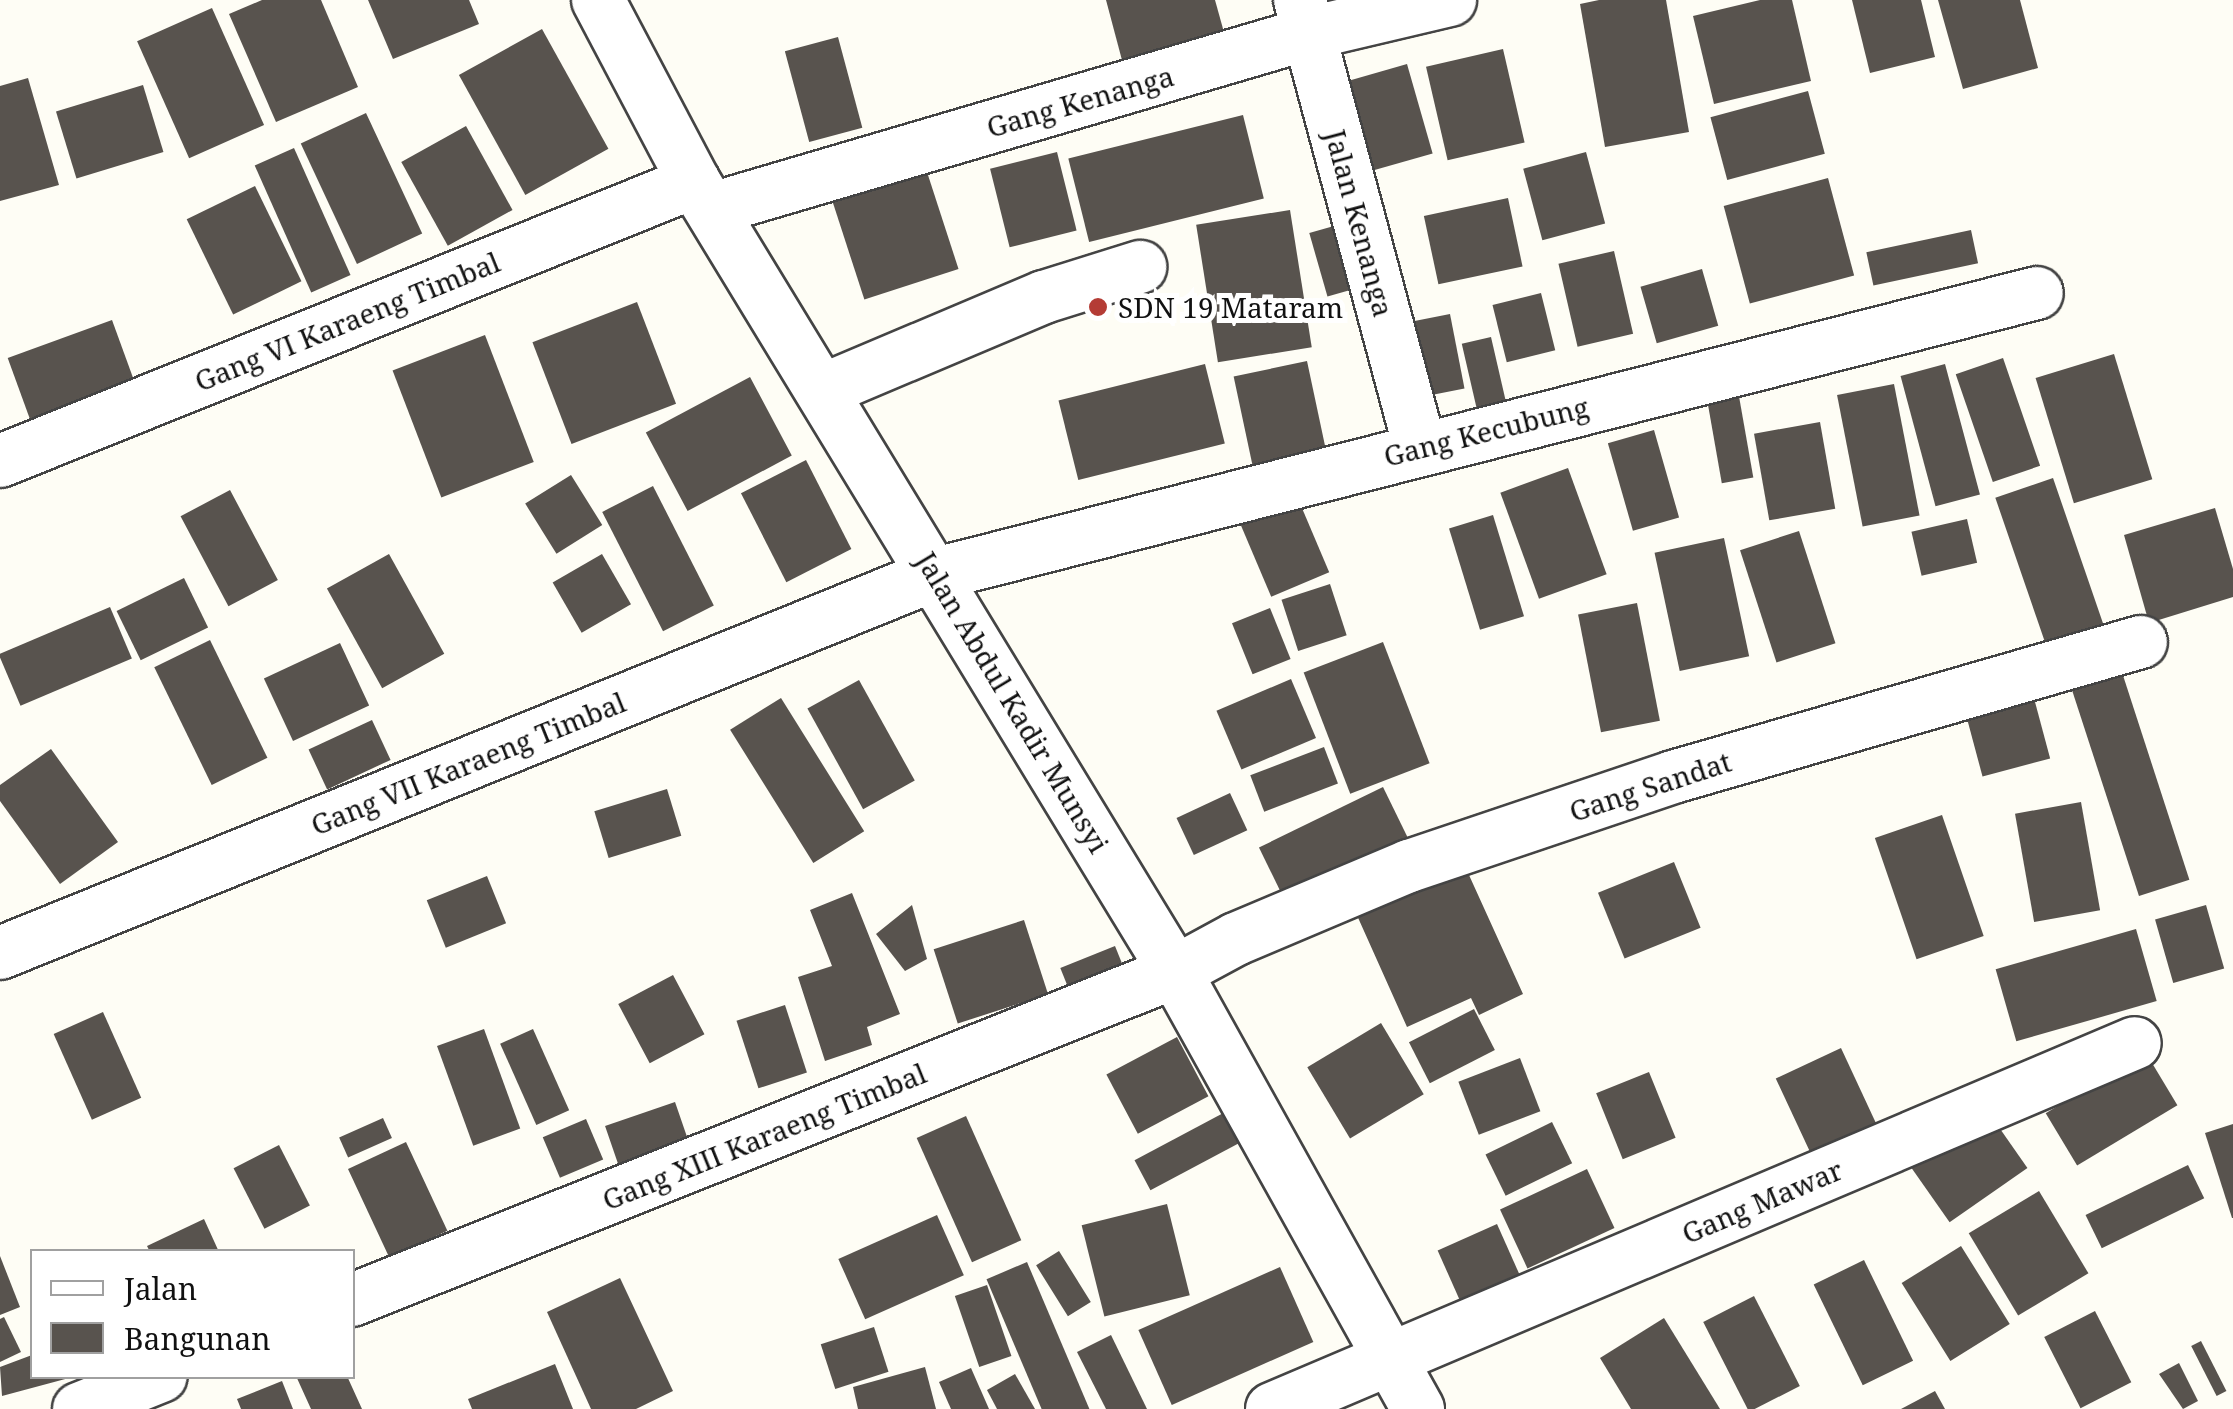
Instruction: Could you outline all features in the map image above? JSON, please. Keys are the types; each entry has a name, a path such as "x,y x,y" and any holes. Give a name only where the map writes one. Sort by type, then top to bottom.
{"street":[{"name":"Jalan Abdul Kadir Munsyi","path":"598,0 703,196 826,389 1175,972 1418,1409"},
{"name":"Gang Kenanga","path":"703,196 1305,16 1450,0"},
{"name":"Jalan Kenanga","path":"1305,16 1420,447"},
{"name":"Gang VI Karaeng Timbal","path":"0,461 703,196"},
{"path":"826,389 1026,304 1140,267"},
{"name":"Gang Kecubung","path":"936,574 1420,447 2036,293"},
{"name":"Gang VII Karaeng Timbal","path":"0,953 936,574"},
{"name":"Gang Sandat","path":"1175,972 1236,939 1409,866 1673,777 2142,642"},
{"name":"Gang XIII Karaeng Timbal","path":"355,1299 1175,972"},
{"name":"Gang Mawar","path":"1272,1409 2136,1042"},
{"path":"80,1409 154,1379"}],"building":[{"path":"262,0 321,0 358,87 276,122 229,14"},
{"path":"368,0 469,0 479,24 393,59"},
{"path":"1106,0 1215,0 1225,36 1123,64"},
{"path":"1599,0 1666,0 1689,132 1605,147 1580,4"},
{"path":"1760,0 1792,0 1811,81 1714,104 1693,16"},
{"path":"1852,0 1921,0 1935,57 1870,73"},
{"path":"1938,0 2020,0 2038,68 1963,89"},
{"path":"212,8 264,125 189,158 137,41"},
{"path":"542,29 608,149 525,195 459,75"},
{"path":"838,37 862,128 809,142 785,51"},
{"path":"1503,49 1525,143 1448,160 1426,67"},
{"path":"1407,64 1433,153 1360,174 1334,85"},
{"path":"28,78 59,185 0,201 0,86"},
{"path":"143,85 163,152 76,179 56,112"},
{"path":"1808,91 1825,154 1727,180 1710,117"},
{"path":"366,113 422,234 357,264 301,143"},
{"path":"1243,115 1264,198 1089,242 1068,159"},
{"path":"466,126 513,210 448,246 401,162"},
{"path":"294,148 351,275 311,292 255,165"},
{"path":"1057,152 1077,231 1010,247 990,169"},
{"path":"1586,152 1605,223 1542,240 1523,169"},
{"path":"927,172 959,269 864,300 833,203"},
{"path":"1828,178 1854,276 1750,304 1724,206"},
{"path":"255,186 301,281 233,315 187,219"},
{"path":"1508,198 1523,266 1438,284 1424,216"},
{"path":"1290,210 1312,347 1218,362 1196,225"},
{"path":"1341,224 1359,287 1327,297 1309,233"},
{"path":"1971,230 1978,263 1873,286 1866,252"},
{"path":"1614,251 1633,334 1578,347 1558,264"},
{"path":"1702,269 1718,326 1657,343 1640,287"},
{"path":"1541,293 1555,350 1507,362 1492,305"},
{"path":"637,302 676,404 572,444 532,342"},
{"path":"1450,314 1465,389 1425,396 1411,322"},
{"path":"112,320 135,382 30,420 8,358"},
{"path":"485,335 534,462 441,497 393,370"},
{"path":"1491,337 1507,408 1478,415 1462,344"},
{"path":"2114,354 2152,479 2074,503 2036,378"},
{"path":"2003,358 2040,466 1993,482 1956,374"},
{"path":"1307,361 1326,451 1253,467 1234,377"},
{"path":"1205,364 1225,444 1078,480 1058,401"},
{"path":"1945,364 1980,494 1936,506 1901,376"},
{"path":"750,377 792,456 688,511 646,432"},
{"path":"1894,384 1920,516 1863,527 1837,395"},
{"path":"1737,385 1753,478 1722,483 1705,391"},
{"path":"1820,422 1835,509 1769,520 1754,434"},
{"path":"1654,430 1679,517 1633,531 1608,443"},
{"path":"806,460 851,549 786,582 741,493"},
{"path":"1568,468 1607,574 1539,599 1500,493"},
{"path":"571,475 602,525 556,554 525,504"},
{"path":"2053,478 2104,627 2047,647 1995,498"},
{"path":"653,486 714,605 663,631 602,512"},
{"path":"230,490 278,580 228,606 181,516"},
{"path":"1296,494 1329,572 1271,597 1238,519"},
{"path":"2215,508 2233,569 2233,597 2149,623 2124,535"},
{"path":"1493,515 1524,616 1480,630 1449,528"},
{"path":"1967,519 1977,563 1922,576 1911,532"},
{"path":"1799,531 1835,643 1776,662 1740,550"},
{"path":"1724,538 1749,656 1680,671 1655,553"},
{"path":"389,554 444,654 382,688 327,588"},
{"path":"602,554 631,604 582,633 553,582"},
{"path":"184,578 208,627 141,660 117,611"},
{"path":"1330,584 1347,635 1298,651 1281,600"},
{"path":"1637,603 1660,721 1601,732 1578,614"},
{"path":"110,607 132,659 20,706 0,654"},
{"path":"1270,608 1291,659 1253,674 1232,623"},
{"path":"210,640 267,758 212,785 154,667"},
{"path":"1383,642 1430,763 1350,794 1304,672"},
{"path":"340,643 369,706 293,741 264,678"},
{"path":"2118,660 2189,880 2139,896 2068,676"},
{"path":"1291,679 1316,738 1241,770 1216,711"},
{"path":"859,680 915,781 863,809 807,709"},
{"path":"2031,687 2050,758 1983,777 1963,705"},
{"path":"781,698 864,831 813,863 730,730"},
{"path":"372,720 391,760 327,789 309,750"},
{"path":"1324,747 1338,783 1264,812 1250,775"},
{"path":"51,749 118,842 60,884 0,801 0,785"},
{"path":"1383,787 1410,842 1286,902 1259,847"},
{"path":"667,789 681,836 609,858 594,811"},
{"path":"1230,793 1247,830 1194,855 1177,818"},
{"path":"2081,802 2100,910 2034,922 2015,814"},
{"path":"1942,815 1984,936 1917,959 1875,838"},
{"path":"1459,853 1523,994 1479,1015 1471,998 1407,1027 1351,902"},
{"path":"1674,862 1701,928 1625,959 1598,893"},
{"path":"487,876 506,923 446,948 427,900"},
{"path":"852,893 900,1014 867,1027 872,1045 825,1061 798,977 832,966 810,910"},
{"path":"912,905 927,959 905,971 876,934"},
{"path":"2206,905 2224,968 2173,983 2155,920"},
{"path":"1024,920 1048,994 958,1024 934,949"},
{"path":"2136,929 2157,1001 2016,1041 1996,969"},
{"path":"1115,946 1126,973 1071,995 1060,968"},
{"path":"673,975 704,1034 650,1063 618,1004"},
{"path":"785,1005 807,1073 758,1088 736,1021"},
{"path":"1474,1009 1495,1050 1430,1083 1409,1042"},
{"path":"103,1012 141,1098 92,1120 54,1034"},
{"path":"1381,1023 1424,1094 1350,1138 1307,1067"},
{"path":"484,1029 520,1129 473,1146 437,1046"},
{"path":"533,1029 569,1110 536,1125 500,1044"},
{"path":"1177,1037 1208,1096 1138,1134 1106,1075"},
{"path":"1841,1048 1876,1124 1811,1155 1776,1078"},
{"path":"2146,1053 2177,1105 2077,1166 2046,1113"},
{"path":"1520,1058 1540,1111 1479,1135 1458,1082"},
{"path":"1649,1072 1676,1138 1623,1159 1596,1093"},
{"path":"675,1102 691,1149 621,1173 605,1126"},
{"path":"1229,1110 1245,1140 1150,1190 1135,1160"},
{"path":"1989,1113 2027,1168 1950,1222 1911,1167"},
{"path":"966,1116 1021,1240 972,1262 917,1138"},
{"path":"383,1118 392,1138 348,1158 339,1138"},
{"path":"586,1119 603,1160 560,1178 543,1137"},
{"path":"1552,1122 1572,1163 1506,1196 1485,1154"},
{"path":"2233,1124 2233,1218 2232,1218 2205,1133"},
{"path":"406,1142 447,1231 389,1258 348,1169"},
{"path":"279,1145 310,1206 264,1229 234,1168"},
{"path":"2188,1165 2204,1198 2102,1248 2086,1215"},
{"path":"1587,1169 1614,1228 1527,1268 1500,1210"},
{"path":"2039,1191 2088,1273 2018,1316 1969,1233"},
{"path":"1167,1204 1190,1295 1104,1316 1082,1225"},
{"path":"937,1215 964,1275 865,1319 838,1259"},
{"path":"204,1219 218,1249 148,1249 147,1246"},
{"path":"1497,1224 1521,1279 1462,1305 1438,1250"},
{"path":"1961,1246 2010,1324 1950,1361 1902,1283"},
{"path":"1059,1251 1091,1302 1068,1316 1036,1265"},
{"path":"0,1256 20,1307 0,1315"},
{"path":"1864,1260 1913,1361 1863,1385 1814,1285"},
{"path":"1027,1262 1089,1409 1042,1409 986,1279"},
{"path":"1280,1267 1313,1342 1172,1405 1138,1330"},
{"path":"620,1278 673,1391 636,1409 591,1409 547,1312"},
{"path":"987,1285 1011,1356 979,1367 955,1296"},
{"path":"1754,1296 1800,1386 1748,1409 1703,1322"},
{"path":"2095,1311 2131,1382 2081,1408 2044,1337"},
{"path":"4,1317 21,1352 0,1362 0,1319"},
{"path":"1664,1318 1720,1409 1631,1409 1600,1358"},
{"path":"874,1327 889,1372 835,1389 821,1344"},
{"path":"1111,1335 1147,1409 1106,1409 1077,1352"},
{"path":"2201,1341 2226,1391 2217,1396 2191,1346"},
{"path":"30,1356 30,1379 65,1379 2,1396 0,1367"},
{"path":"2179,1363 2198,1401 2183,1409 2159,1374"},
{"path":"555,1364 573,1409 472,1409 468,1399"},
{"path":"925,1367 936,1409 858,1409 853,1387"},
{"path":"971,1368 989,1409 951,1409 939,1382"},
{"path":"1015,1374 1035,1409 997,1409 987,1390"},
{"path":"297,1379 348,1379 362,1409 311,1409"},
{"path":"282,1381 293,1409 241,1409 237,1399"},
{"path":"1935,1391 1945,1409 1901,1409"}],"place":[{"name":"SDN 19 Mataram","path":"1098,307"}]}
